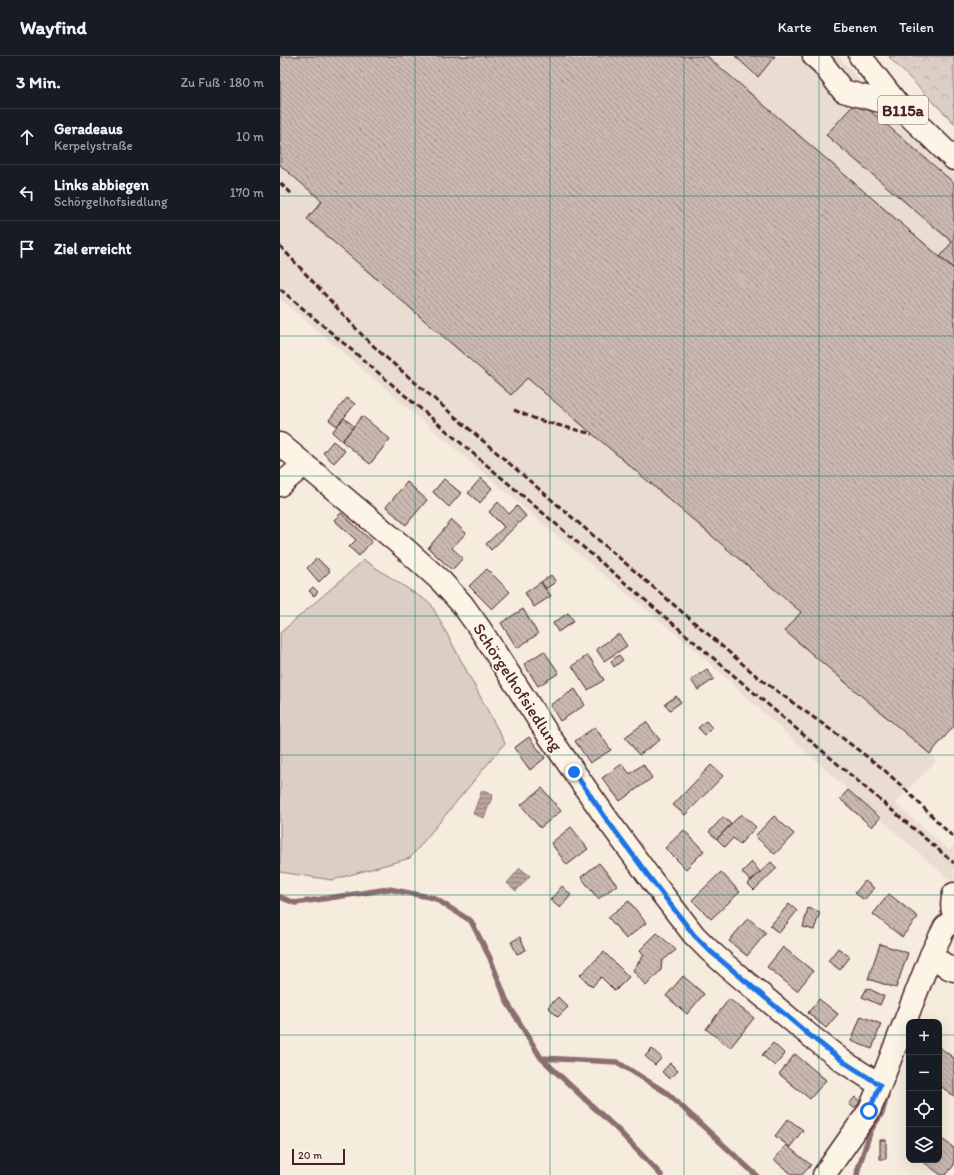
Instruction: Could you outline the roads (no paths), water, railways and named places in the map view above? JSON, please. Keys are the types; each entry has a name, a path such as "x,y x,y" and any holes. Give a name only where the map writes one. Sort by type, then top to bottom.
{"street":[{"path":"814,56 822,63 843,91 898,106"},
{"name":"B115a","path":"860,56 898,106 954,159"},
{"name":"Schörgelhofsiedlung","path":"280,444 402,546 441,581 462,604 480,629 548,736 607,820 694,935 727,966 808,1034 844,1062 880,1085"},
{"path":"280,485 304,465"},
{"path":"954,894 952,901 954,914"},
{"path":"824,1175 869,1111 931,955 945,927 954,919"},
{"path":"931,955 954,970"}],"waterway":[{"path":"280,897 295,903 389,889 434,898 471,921 490,958 507,1002 541,1058 617,1062 667,1093 756,1175"},
{"path":"541,1058 618,1130 661,1175"},
{"path":"857,1175 871,1130 882,1113 887,1096"}],"railway":[{"path":"280,183 292,194"},
{"path":"280,246 362,335 382,354 759,678 882,768 954,838"},
{"path":"280,289 954,863"},
{"path":"514,410 538,420 592,434"}]}
